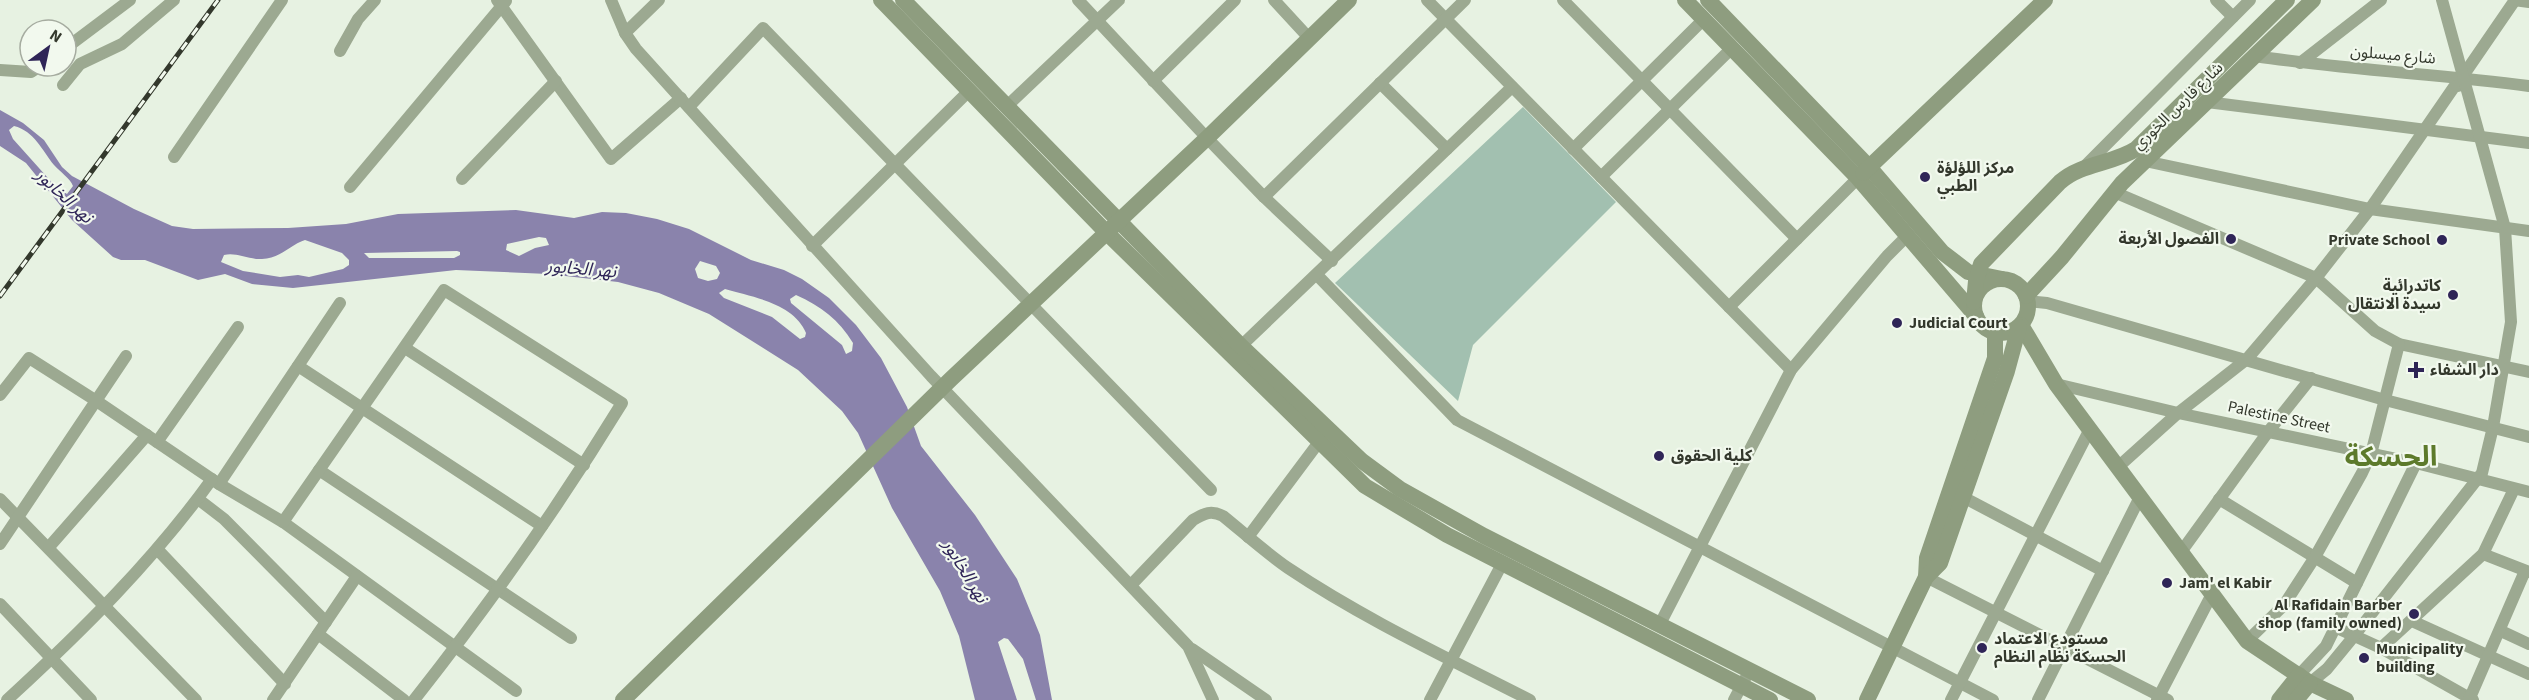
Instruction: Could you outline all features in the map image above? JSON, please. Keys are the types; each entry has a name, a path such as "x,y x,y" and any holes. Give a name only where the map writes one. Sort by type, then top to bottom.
{"street":[{"path":"78,39 130,0"},
{"path":"63,85 80,64 122,44 174,0"},
{"path":"174,157 282,0"},
{"path":"340,51 358,19 375,0"},
{"path":"611,0 626,33 685,103 979,428 1188,646 1266,700"},
{"path":"626,33 659,0"},
{"path":"881,0 969,91 1113,227 1236,350 1319,442 1365,486 1448,535 1770,700"},
{"path":"903,0 1007,106 1113,227"},
{"path":"1078,0 1264,197 1332,261"},
{"path":"1007,106 1119,0"},
{"path":"1153,81 1235,0"},
{"path":"1274,0 1310,38"},
{"path":"623,700 951,379 1207,138 1349,0"},
{"path":"1427,0 1791,370"},
{"path":"1264,197 1465,0"},
{"path":"1563,0 1797,239"},
{"path":"1685,0 1961,269 2016,284 2027,298 2385,400 2529,437"},
{"path":"1708,0 1864,173 1907,236 1975,309 1983,327 1995,333 2008,333 2020,326"},
{"path":"1729,307 1864,173 2045,0"},
{"path":"2216,0 2233,17"},
{"path":"2080,171 2250,0"},
{"name":"شارع فارس الخوري","path":"1975,309 1977,275 1985,259 2060,182 2080,171 2136,149 2287,0"},
{"path":"1926,576 1940,563 2007,371 2020,326 2027,315 2027,298 2114,192 2313,0"},
{"path":"2300,63 2381,0"},
{"path":"2279,700 2304,679 2327,669 2482,473 2493,426 2511,311 2505,228 2442,0"},
{"path":"2118,467 2178,413 2247,359 2316,278 2370,209 2423,130 2454,87 2464,78 2514,0 2529,2"},
{"path":"350,187 502,2 612,159 685,103 763,28 1211,490"},
{"path":"1573,149 1704,19"},
{"path":"1601,177 1732,48"},
{"name":"شارع ميسلون","path":"2255,56 2300,63 2529,86"},
{"path":"0,70 18,71"},
{"path":"462,179 556,81"},
{"path":"1380,83 1447,150"},
{"path":"1236,350 1512,87"},
{"path":"812,246 969,91"},
{"path":"2207,102 2529,143"},
{"path":"2145,161 2370,209 2529,231"},
{"path":"2114,192 2316,278 2375,331 2399,344 2529,372"},
{"path":"1660,624 1791,370 1887,256 1907,236"},
{"path":"1942,252 1965,261 1985,259"},
{"path":"1317,275 1457,420 1993,700"},
{"path":"1975,309 1983,286 1992,280 2002,279"},
{"path":"283,522 444,290 622,403 584,465 542,526 456,646 414,700"},
{"path":"7,700 104,606 215,482 340,303"},
{"path":"2020,326 2056,384 2247,641 2304,679 2346,700"},
{"path":"49,547 152,439 238,327"},
{"path":"1867,700 1926,576 1927,558 1995,358 1995,333"},
{"path":"2247,641 2284,605 2315,557 2371,454 2399,344"},
{"path":"405,348 584,465"},
{"path":"1236,350 1349,450 1400,489 1485,536 1660,624 1748,687 1808,700"},
{"path":"0,544 126,356"},
{"path":"0,395 28,358 95,400 215,482 283,522 516,691"},
{"path":"298,366 542,526"},
{"path":"2181,552 2268,432 2311,378"},
{"name":"Palestine Street","path":"2056,384 2178,413 2416,463 2529,492"},
{"path":"1951,700 2090,429"},
{"path":"1248,537 1319,442"},
{"path":"2296,700 2304,679 2326,646 2416,463"},
{"path":"319,470 571,638"},
{"path":"2381,648 2483,554 2514,489"},
{"path":"1963,497 2103,571"},
{"path":"2038,700 2140,497"},
{"path":"0,499 196,700"},
{"path":"198,499 224,519 326,622"},
{"path":"2219,499 2357,583"},
{"path":"1131,585 1193,520 1214,511 1304,578 1377,621 1530,700"},
{"path":"157,549 281,694 357,576"},
{"path":"2335,627 2381,648 2471,700 2527,571 2483,554"},
{"path":"1430,700 1503,562"},
{"path":"1926,576 2162,699 2212,594"},
{"path":"0,604 91,700"},
{"path":"2412,621 2529,674"},
{"path":"2501,631 2529,644"},
{"path":"318,634 404,700"},
{"path":"1188,646 1213,700"}],"green space":[{"path":"1523,107 1616,202 1473,345 1458,401 1335,283"}],"water":[{"name":"نهر الخابور","path":"0,110 23,123 44,140 62,167 72,176 172,226 193,229 288,228 346,224 398,214 516,210 574,218 602,212 626,213 657,219 689,229 751,260 784,270 802,279 829,298 856,325 881,358 907,407 921,446 975,515 1017,579 1040,635 1052,700 1036,700 1023,659 1008,639 1004,638 998,642 1017,700 975,700 959,636 940,591 892,508 858,433 842,411 798,370 709,314 659,293 618,282 548,274 456,270 293,288 252,284 225,274 198,280 145,260 121,260 113,257 72,220 26,163 0,146","holes":["14,126 21,128 37,142 54,165 72,183 73,186 67,194 56,187 13,139 9,130","539,237 546,238 549,245 535,248 519,256 506,250 507,244","305,240 342,253 349,260 349,265 343,269 309,277 298,275 280,277 243,271 221,262 224,255 229,254 257,259 268,258","460,252 460,255 454,258 369,258 364,253","700,261 716,266 720,273 717,279 708,281 698,278 695,269","725,289 782,308 800,323 806,333 805,337 800,339 772,317 724,298 719,293","796,295 829,314 853,343 852,351 846,354 842,345 791,303 790,299"]}],"railway":[{"path":"0,296 218,0"}],"place":[{"name":"مركز اللؤلؤة الطبي","path":"1925,177"},
{"name":"الفصول الأربعة","path":"2231,239"},
{"name":"Private School","path":"2442,240"},
{"name":"كاتدرائية سيدة الانتقال","path":"2453,295"},
{"name":"Judicial Court","path":"1897,323"},
{"name":"دار الشفاء","path":"2416,370"},
{"name":"كلية الحقوق","path":"1659,456"},
{"name":"Jam' el Kabir","path":"2167,583"},
{"name":"Al Rafidain Barber shop (family owned)","path":"2414,614"},
{"name":"مستودع الاعتماد الحسكة نظام النظام","path":"1982,648"},
{"name":"Municipality building","path":"2364,658"}],"district":[{"name":"الحسكة","path":"2391,457"}]}
